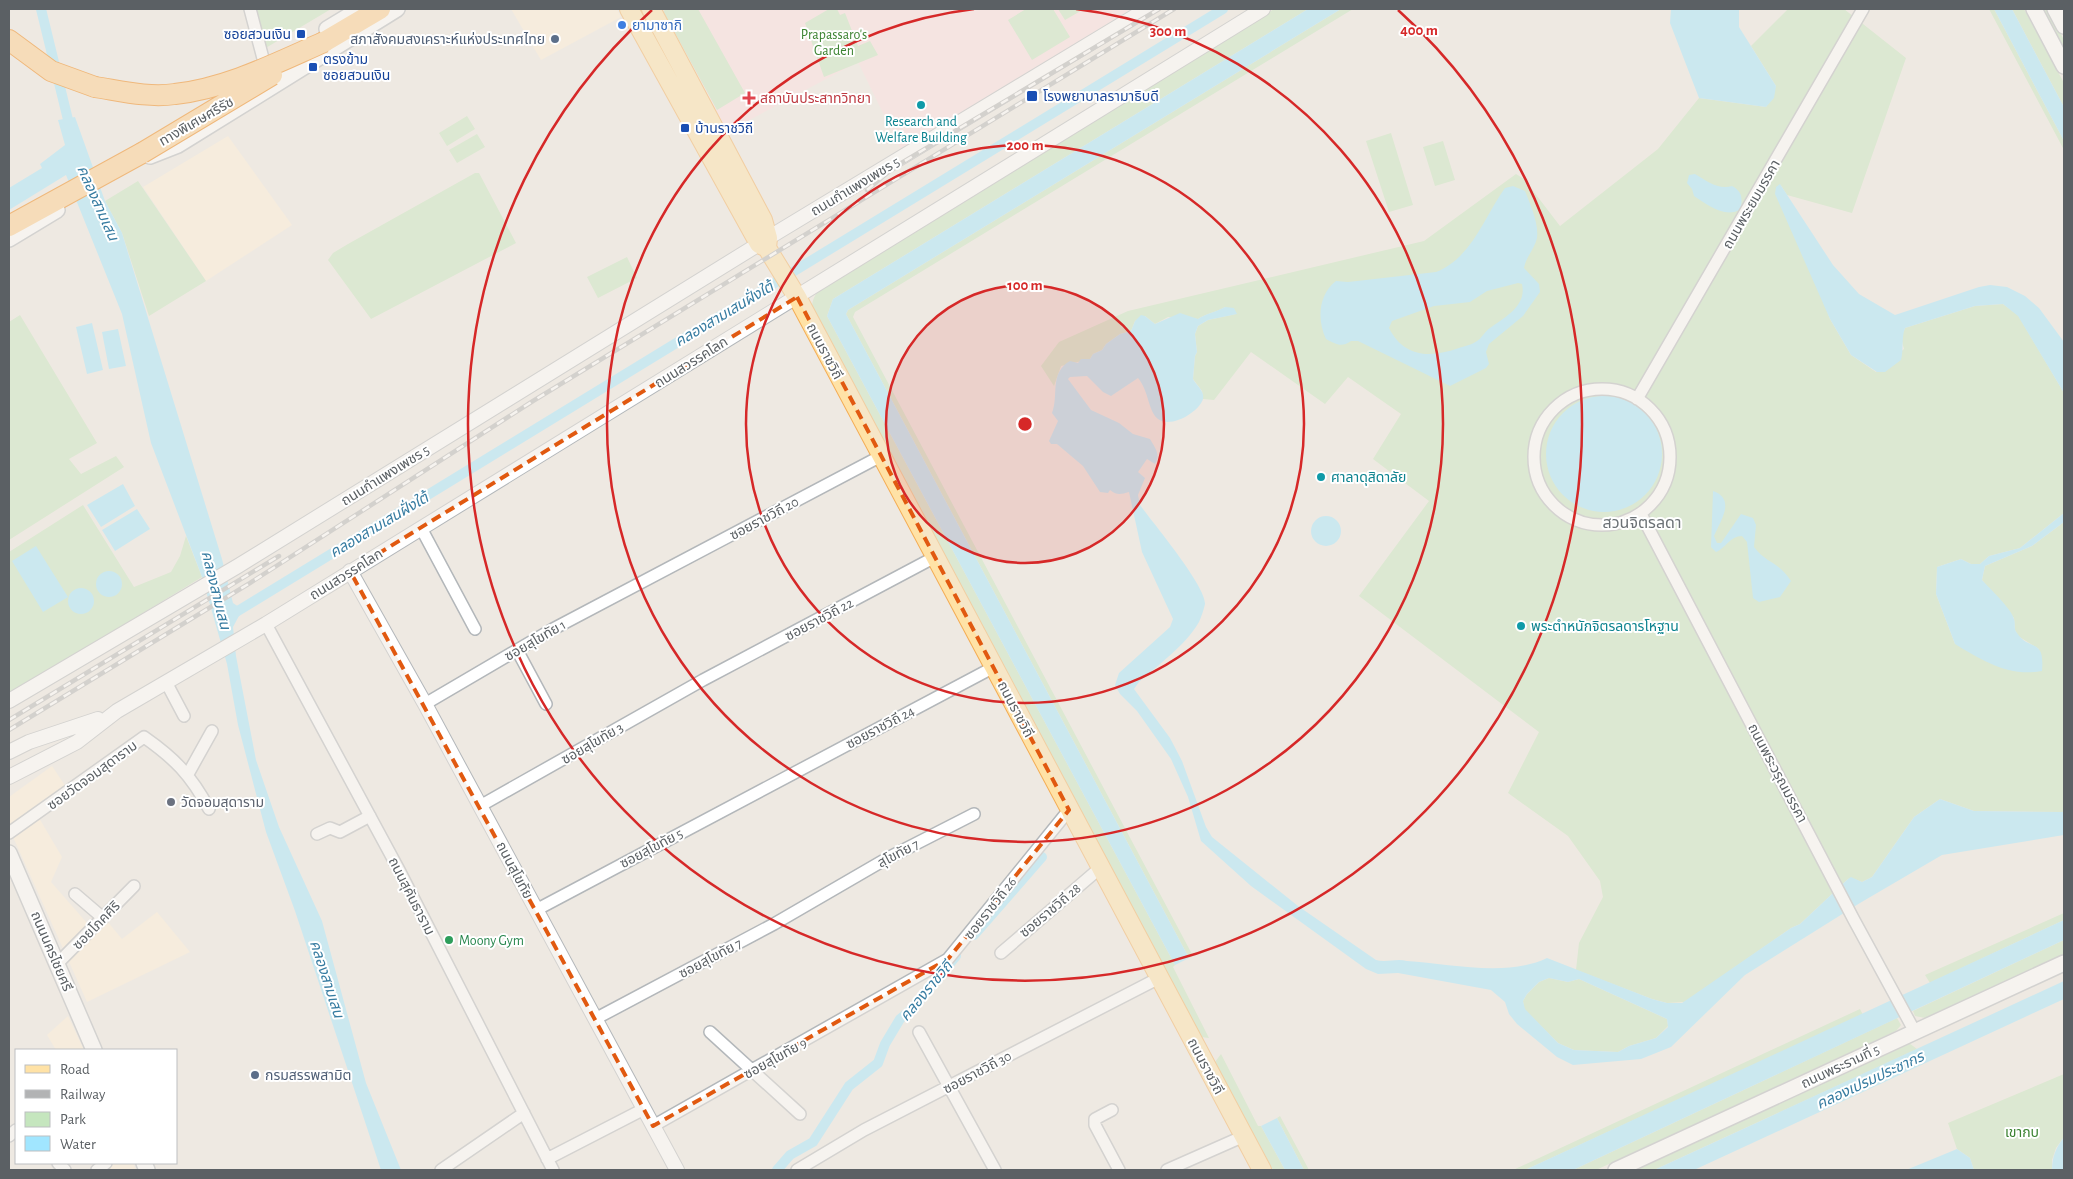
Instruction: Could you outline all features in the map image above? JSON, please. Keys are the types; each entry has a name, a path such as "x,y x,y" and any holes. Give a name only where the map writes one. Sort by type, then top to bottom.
{"highway":[{"name":"ทางพิเศษศรีรัช","path":"9,226 184,128 380,9"},
{"path":"9,40 51,71 95,87 135,94 174,95 229,83 324,42"}],"main road":[{"path":"143,159 172,129 265,66 360,9"},
{"path":"9,239 143,159 178,145 397,9"},
{"name":"ถนนราชวิถี","path":"629,9 765,240 1262,1170"},
{"path":"640,9 765,240"},
{"name":"ถนนราชวิถี","path":"651,9 763,220 765,240"},
{"path":"2034,9 2064,66"},
{"path":"2055,9 2064,26"},
{"name":"ถนนนครไชยศรี","path":"9,853 94,1049"},
{"name":"ถนนพระรามที่ 5","path":"1616,1170 2064,962"}],"street":[{"path":"250,9 265,66"},
{"name":"ถนนกำแพงเพชร 5","path":"9,701 238,566 765,240 1147,9"},
{"name":"ถนนสวรรคโลก","path":"9,777 76,742 117,711 262,626 794,294 1263,9"},
{"name":"ถนนพระยมมรรคา","path":"1637,399 1863,9"},
{"path":"1603,389 1615,390 1637,399 1651,410 1662,425 1668,441 1671,459 1670,471 1661,493 1641,514 1626,522 1602,526 1590,525 1568,516 1550,501 1538,480 1534,456 1538,433 1543,422 1559,404 1585,391 1603,389"},
{"name":"ซอยราชวิถี 20","path":"647,580 881,456"},
{"name":"ถนนพระวรุณมรรคา","path":"1641,514 1854,920 1915,1032"},
{"path":"421,528 475,630"},
{"name":"ซอยราชวิถี 22","path":"703,680 935,557"},
{"name":"ถนนสุโขทัย","path":"350,571 426,704 677,1170"},
{"name":"ซอยสุโขทัย 1","path":"426,704 517,650 647,580"},
{"name":"ถนนสุคันธาราม","path":"262,626 370,816 553,1170"},
{"path":"517,650 546,704"},
{"name":"ซอยราชวิถี 24","path":"767,787 994,667"},
{"name":"ซอยสุโขทัย 3","path":"480,806 703,680"},
{"path":"166,682 184,716"},
{"name":"ถนนสวรรคโลก","path":"9,752 29,742 72,729 117,711"},
{"path":"188,774 212,731"},
{"name":"ซอยวัดจอมสุดาราม","path":"9,834 89,778 144,736 168,754 188,774 209,809"},
{"path":"9,785 25,770"},
{"name":"ซอยสุโขทัย 5","path":"536,910 767,787"},
{"name":"ซอยราชวิถี 26","path":"896,988 948,959 1069,810"},
{"name":"สุโขทัย 7","path":"824,894 886,859 974,814"},
{"path":"317,834 330,828 340,832 370,816"},
{"name":"ซอยราชวิถี 28","path":"1001,953 1100,868"},
{"name":"ซอยโภคศิริ","path":"57,964 134,886"},
{"path":"76,894 103,918"},
{"name":"ซอยสุโขทัย 7","path":"595,1019 774,924 824,894"},
{"name":"ซอยราชวิถี 30","path":"797,1170 864,1130 1087,1013 1159,978"},
{"name":"ซอยสุโขทัย 9","path":"653,1126 896,988"},
{"path":"710,1032 800,1114"},
{"path":"919,1032 995,1170"},
{"path":"547,1159 644,1109"},
{"path":"1112,1110 1095,1119 1095,1125 1119,1170"},
{"path":"442,1170 524,1113"},
{"path":"1167,1170 1244,1136"}],"highlighted area":[{"path":"797,297 1069,810 948,959 653,1126 350,571"}],"shaded area":[{"name":"สภาสังคมสงเคราะห์แห่งประเทศไทย","path":"511,9 617,9 621,17 541,60"},
{"path":"660,9 947,9 908,33 948,9 1131,9 902,152 858,62 725,133"},
{"path":"228,136 292,225 206,281 143,187"},
{"path":"52,766 70,793 39,818 62,857 51,882 94,931 107,921 122,939 157,912 190,952 87,1002 9,828 9,797"},
{"path":"68,1016 84,1049 55,1049 47,1035"},
{"path":"112,1164 133,1164 136,1170 109,1170 107,1168"}],"green space":[{"path":"254,9 331,9 264,49"},
{"path":"667,9 698,9 745,93 717,110 663,11"},
{"name":"Prapassaro's Garden","path":"829,9 837,9 840,15 845,13 858,46 870,41 878,55 824,77 805,23"},
{"path":"1026,9 1053,9 1070,37 1032,60 1008,20"},
{"path":"1058,9 1084,9 1065,20"},
{"path":"1274,9 1308,9 833,299 827,316 1175,965 1173,967 1209,1038 1201,1037 812,312 812,306 817,292 832,279"},
{"path":"1341,9 1353,9 855,312 853,317 1193,956 1189,958 846,314 848,310"},
{"path":"1788,9 1844,9 1906,58 1852,213 1787,195 1780,184 1830,319 1851,355 1876,372 1904,349 1901,338 1905,328 1975,306 2003,304 2018,315 2064,393 2064,513 2020,548 1989,556 1980,564 1971,564 1961,559 1937,567 1936,594 1955,644 2039,649 2018,636 2015,630 2014,618 1982,580 1985,566 2032,546 2064,522 2064,812 1974,811 1940,799 1914,817 1872,877 1862,882 1851,878 1848,879 1800,924 1791,928 1685,1002 1667,1003 1576,970 1579,943 1603,897 1600,881 1568,836 1508,793 1539,732 1359,596 1429,501 1373,459 1401,414 1348,377 1325,404 1251,352 1214,400 1203,399 1202,391 1193,379 1197,352 1195,334 1198,326 1208,320 1236,314 1225,307 1198,319 1168,317 1155,324 1145,316 1135,321 1131,331 1120,334 1106,344 1102,350 1093,354 1090,359 1061,366 1054,386 1041,366 1059,342 1128,311 1424,241 1516,174 1524,179 1560,226 1658,149 1699,98 1766,107 1776,86 1751,46"},
{"path":"1989,9 1994,9 2064,141 2064,150"},
{"path":"2012,9 2024,9 2064,83 2064,107"},
{"path":"2039,9 2048,9 2064,40 2064,57"},
{"path":"467,116 475,129 447,146 439,133"},
{"path":"1391,133 1413,205 1389,212 1366,141"},
{"path":"477,134 485,147 457,163 449,150"},
{"path":"1443,141 1455,180 1435,186 1423,147"},
{"path":"475,173 479,173 516,243 371,319 328,260 333,253 348,244"},
{"path":"138,181 206,281 149,316 122,233 105,201"},
{"path":"627,257 637,278 598,298 587,277"},
{"path":"20,315 97,443 69,459 81,474 116,456 124,467 9,540 9,322"},
{"path":"83,505 134,587 171,572 180,556 186,536 202,577 9,695 9,552"},
{"path":"2064,913 2064,920 1930,983 1925,975"},
{"path":"2064,940 2064,954 1925,1018 1915,1016 1913,1011"},
{"path":"1549,978 1568,982 1579,979 1667,1019 1668,1026 1656,1038 1629,1046 1618,1052 1574,1050 1558,1043 1524,1009 1523,1001 1527,994 1539,982"},
{"path":"1860,1009 1863,1015 1525,1170 1513,1170"},
{"path":"1897,1018 1901,1025 1896,1031 1596,1170 1573,1170"},
{"path":"1909,1043 1917,1049 1654,1170 1632,1170"},
{"path":"1221,1054 1258,1126 1261,1126 1285,1170 1273,1170 1215,1062"},
{"name":"เขากบ","path":"2064,1074 2064,1137 2056,1148 2052,1160 2052,1170 1974,1170 1970,1158 1957,1149 1948,1123"},
{"path":"1280,1116 1309,1170 1304,1170 1277,1118"}],"water":[{"path":"1308,9 1341,9 848,310 846,314 1189,958 1175,965 827,316 833,299"},
{"path":"1671,9 1739,9 1739,27 1776,86 1774,98 1766,107 1699,98 1670,23"},
{"path":"1994,9 2012,9 2064,107 2064,141"},
{"path":"75,117 105,201 122,233 222,559 233,603 239,607 240,614 233,627 236,656 256,760 279,827 322,921 366,1083 401,1170 381,1170 295,911 266,832 238,725 227,664 202,577 151,443 122,314 66,175 9,210 9,188 42,168 40,164 65,145 58,120"},
{"path":"1695,174 1717,186 1732,186 1736,188 1741,196 1741,209 1735,212 1723,212 1694,196 1692,189 1687,183 1689,175"},
{"path":"1780,184 1833,265 1859,294 1895,315 1990,285 2007,287 2025,296 2039,308 2064,342 2064,393 2018,316 2003,304 1975,306 1905,328 1901,360 1885,372 1877,372 1851,355 1830,319 1775,194 1776,187"},
{"path":"1513,186 1525,191 1534,214 1537,238 1524,268 1539,284 1540,292 1523,316 1489,344 1486,352 1489,364 1486,368 1450,386 1358,341 1351,341 1341,345 1326,339 1321,324 1321,308 1326,293 1336,281 1348,282 1436,272 1448,266 1468,247 1505,188","holes":["1518,283 1522,284 1523,292 1521,299 1514,310 1488,329 1479,340 1468,345 1438,353 1419,353 1402,345 1389,328 1392,321 1434,306 1470,302 1487,291"]},
{"path":"1225,307 1234,308 1237,314 1208,320 1198,326 1195,334 1197,352 1193,379 1202,391 1203,399 1196,409 1184,418 1170,422 1158,419 1152,411 1142,383 1138,378 1111,396 1103,392 1087,376 1070,377 1068,379 1091,410 1119,423 1133,434 1150,439 1157,451 1157,460 1155,464 1147,459 1138,472 1145,478 1138,495 1140,505 1167,539 1197,583 1205,604 1199,622 1187,639 1139,682 1134,689 1170,738 1182,761 1206,827 1212,837 1298,906 1376,960 1403,960 1479,968 1497,968 1532,964 1547,958 1652,999 1667,1003 1682,1003 1791,928 1800,924 1851,877 1862,882 1872,877 1914,817 1940,799 1974,811 2064,812 2064,835 1942,855 1860,903 1745,975 1671,1047 1641,1059 1573,1065 1557,1057 1517,1024 1509,1014 1505,1002 1491,990 1398,973 1378,974 1366,969 1251,886 1201,841 1188,797 1171,759 1137,711 1120,694 1115,685 1119,673 1170,627 1173,619 1142,552 1129,492 1117,494 1110,490 1108,493 1100,492 1083,466 1057,444 1051,444 1049,441 1058,421 1052,413 1057,378 1063,366 1070,361 1078,363 1081,359 1090,359 1093,354 1102,350 1106,344 1120,334 1131,331 1135,321 1141,315 1155,324 1180,313 1198,319","holes":["1549,978 1568,982 1579,979 1667,1019 1668,1027 1656,1038 1629,1046 1618,1052 1574,1050 1558,1043 1525,1009 1523,1001 1539,982"]},
{"path":"92,323 103,370 87,374 76,327"},
{"path":"118,329 126,366 109,369 102,332"},
{"path":"1604,396 1626,401 1645,413 1657,432 1662,454 1657,476 1645,495 1626,507 1604,512 1582,507 1563,495 1551,476 1546,454 1551,432 1563,413 1582,401"},
{"path":"123,484 135,506 101,527 87,505"},
{"path":"1713,491 1724,499 1725,505 1723,517 1714,536 1717,543 1721,543 1741,514 1753,518 1756,525 1754,547 1763,557 1782,570 1791,581 1780,597 1759,602 1753,598 1747,542 1742,536 1734,538 1716,552 1711,547"},
{"path":"137,509 150,529 115,551 102,530"},
{"path":"2064,513 2064,522 2032,546 1985,566 1982,580 2009,610 2014,619 2017,633 2022,639 2039,649 2042,671 2018,672 2007,670 1986,662 1955,644 1936,594 1937,567 1961,559 1971,564 1980,564 1989,556 2020,548"},
{"path":"1326,516 1337,520 1341,531 1337,542 1326,546 1315,542 1311,531 1315,520"},
{"path":"36,546 68,597 43,612 12,561"},
{"path":"109,571 118,575 122,584 118,593 109,597 100,593 96,584 100,575"},
{"path":"81,588 90,592 94,601 90,610 81,614 72,610 68,601 72,592"},
{"path":"2064,920 2064,940 1573,1170 1525,1170"},
{"name":"คลองเปรมประชากร","path":"2064,981 2064,999 1694,1170 1654,1170"},
{"path":"1277,1118 1304,1170 1285,1170 1261,1126"},
{"path":"2064,1137 2064,1170 2052,1170 2055,1152"},
{"path":"1957,1149 1970,1158 1974,1170 1906,1170"}],"waterway":[{"name":"คลองสามเสน","path":"41,9 71,132"},
{"name":"คลองสามเสนฝั่งใต้","path":"228,617 1223,9"},
{"name":"คลองราชวิถี","path":"974,935 1042,857"},
{"name":"คลองราชวิถี","path":"777,1170 790,1155 813,1142 849,1086 878,1063 885,1044 900,1019 912,1009 956,956"}],"railway":[{"path":"867,190 893,168 1159,9"},
{"path":"9,730 250,583 533,401 1174,9"},
{"path":"9,720 279,556"}],"place":[{"name":"ยามาซากิ","path":"622,25"},
{"name":"ซอยสวนเงิน","path":"301,34"},
{"name":"สภาสังคมสงเคราะห์แห่งประเทศไทย","path":"555,39"},
{"name":"ตรงข้าม ซอยสวนเงิน","path":"313,67"},
{"name":"โรงพยาบาลรามาธิบดี","path":"1032,96"},
{"name":"สถาบันประสาทวิทยา","path":"749,98"},
{"name":"Research and Welfare Building","path":"921,105"},
{"name":"บ้านราชวิถี","path":"685,128"},
{"name":"ศาลาดุสิดาลัย","path":"1321,477"},
{"name":"พระตำหนักจิตรลดารโหฐาน","path":"1521,626"},
{"name":"วัดจอมสุดาราม","path":"171,802"},
{"name":"Moony Gym","path":"449,940"},
{"name":"กรมสรรพสามิต","path":"255,1075"}],"district":[{"name":"สวนจิตรลดา","path":"1642,522"}]}
